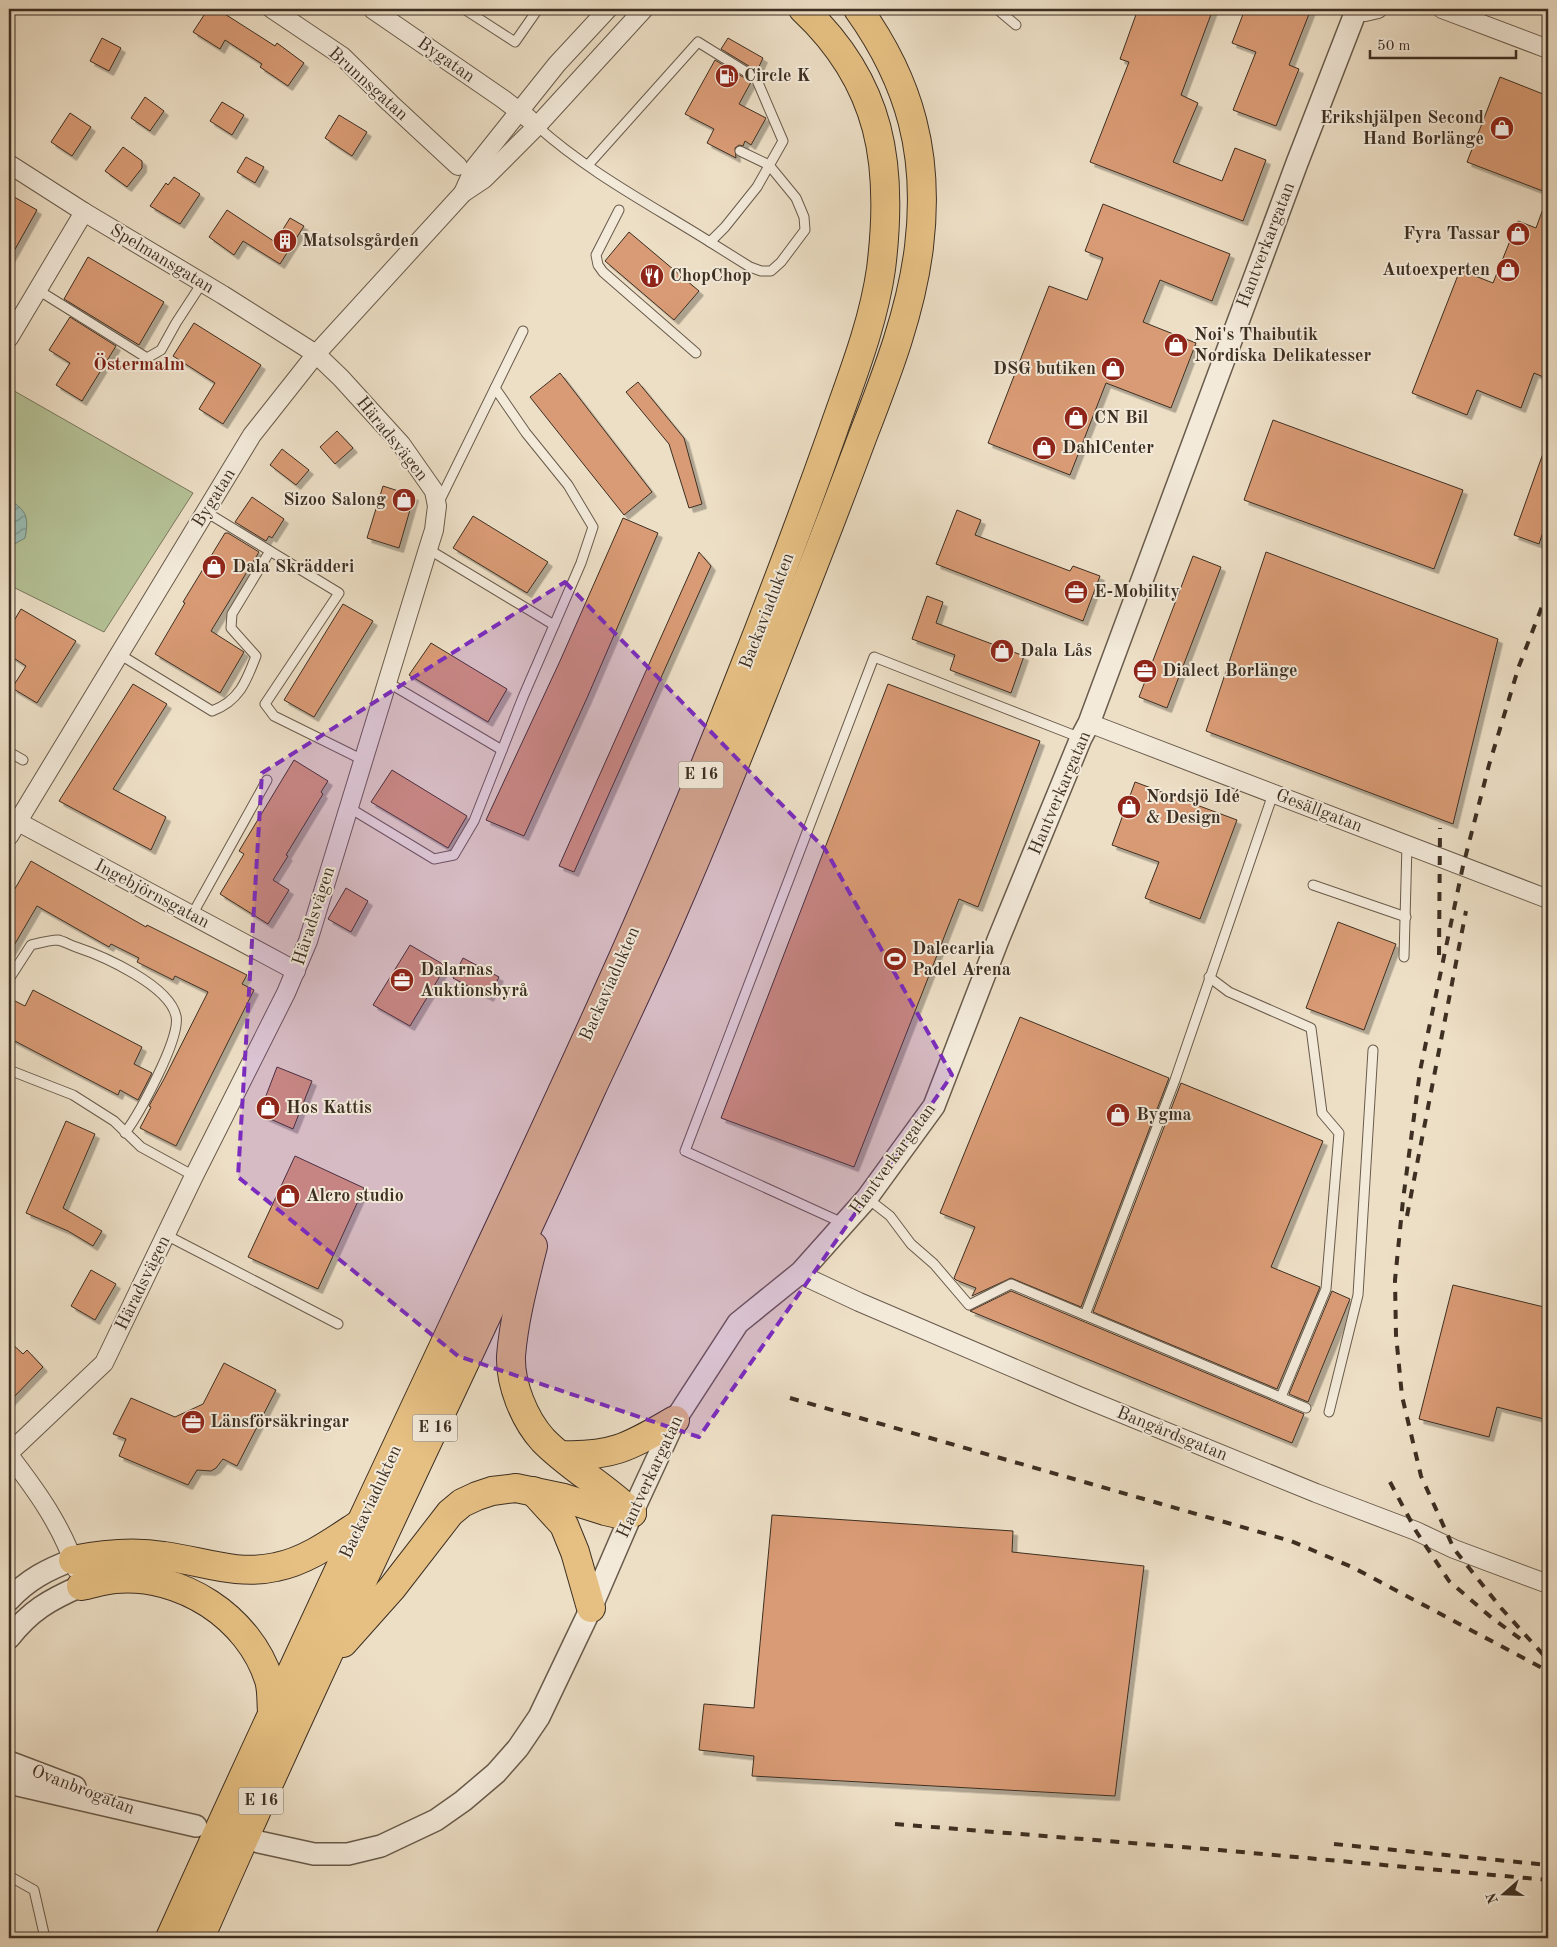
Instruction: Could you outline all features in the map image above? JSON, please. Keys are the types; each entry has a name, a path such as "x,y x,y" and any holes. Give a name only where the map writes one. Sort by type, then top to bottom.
{"highway":[{"name":"Backaviadukten","path":"170,1938 272,1711 525,1172 652,894 792,548 864,341 880,272 885,216 885,179 881,143 871,107 855,73 836,42 803,9"},
{"name":"Backaviadukten","path":"200,1938 248,1828 546,1191 675,907 818,557 886,374 908,304 919,249 923,198 920,155 914,120 902,84 884,50 858,9"},
{"path":"546,1191 522,1292 511,1357 518,1398 529,1420 543,1439 584,1476 622,1503 632,1513"},
{"path":"561,1455 584,1456 610,1453 625,1448 675,1420"},
{"path":"324,1665 392,1588 450,1513 462,1503 492,1491 516,1488 564,1498 605,1512 618,1514 632,1513"},
{"path":"533,1492 564,1525 575,1552 591,1608"},
{"path":"73,1560 103,1554 133,1554 163,1556 223,1568 261,1570 278,1567 294,1561 334,1541 361,1523"},
{"path":"81,1586 115,1579 138,1579 163,1584 189,1593 213,1606 234,1623 248,1638 260,1657 269,1682 272,1711"}],"street":[{"name":"Brunnsgatan","path":"272,9 342,56 458,166"},
{"name":"Bygatan","path":"463,193 474,168 557,64 608,9"},
{"name":"Bygatan","path":"12,825 252,436 316,354 463,193 484,179 537,126 644,9"},
{"path":"1354,10 1365,12 1378,9"},
{"path":"1442,9 1548,49"},
{"name":"Bygatan","path":"376,10 537,126"},
{"name":"Hantverkargatan","path":"259,1842 314,1854 348,1854 381,1846 436,1820 463,1801 496,1773 518,1748 539,1717 591,1608 675,1420 738,1323 802,1272 867,1198 934,1106 998,940 1085,731 1354,10"},
{"name":"Spelmansgatan","path":"9,164 316,354"},
{"path":"9,338 84,212"},
{"name":"Häradsvägen","path":"9,1454 104,1362 296,971 308,941 434,530 436,506 434,490 401,444 341,378 316,354"},
{"name":"Gesällgatan","path":"1085,731 1273,794 1548,899"},
{"name":"Ingebjörnsgatan","path":"12,825 192,915 296,971"},
{"name":"Bangårdsgatan","path":"802,1272 810,1279 859,1302 1079,1396 1307,1490 1416,1531 1454,1549 1548,1584"},
{"path":"9,1454 52,1515 73,1560 81,1586 41,1606 22,1620 9,1638"},
{"path":"9,1600 35,1577 53,1567 73,1560"},
{"name":"Ovanbrogatan","path":"9,1767 157,1817 196,1826"}],"lane":[{"path":"464,9 515,42 538,9"},
{"path":"997,9 1016,25"},
{"path":"588,165 698,42 756,78 783,141 757,187 725,227 710,242"},
{"path":"537,126 556,144 750,267 761,271 771,271 781,262 805,230 804,218 796,198 769,165 740,150"},
{"path":"619,210 596,256 598,265 603,272 696,353"},
{"path":"38,290 146,358 161,350 202,283"},
{"path":"436,506 524,331"},
{"path":"348,807 434,859 454,855 474,821 581,563 594,527 568,485 526,433 495,388"},
{"path":"206,512 339,593 265,704 274,716 363,760"},
{"path":"428,549 554,625"},
{"path":"119,654 212,711 226,706 238,693 256,656 231,628 232,614 270,551"},
{"path":"845,1224 685,1151 874,657 1085,731"},
{"path":"387,682 502,750"},
{"path":"9,752 23,760"},
{"path":"192,915 267,780"},
{"path":"1085,1315 1175,1080 1273,794"},
{"path":"1404,957 1407,844"},
{"path":"1313,885 1406,917"},
{"path":"9,979 31,945 58,940 101,955 135,974 164,995 176,1016 172,1046 139,1113 125,1133"},
{"path":"1210,977 1229,992 1311,1028 1322,1113 1339,1133 1326,1289 1281,1397"},
{"path":"1330,1412 1358,1296 1373,1050"},
{"path":"9,1070 73,1095 114,1121 141,1147 194,1176"},
{"path":"867,1198 890,1216 911,1244 934,1264 968,1305 1011,1284 1306,1408"},
{"path":"166,1235 338,1324"},
{"path":"9,1876 34,1890 45,1938"}],"highlighted area":[{"path":"565,582 825,849 952,1075 699,1437 458,1356 238,1177 262,773"}],"green space":[{"path":"9,388 193,493 104,632 9,585"}],"water":[{"path":"9,500 23,511 27,525 25,538 11,546 9,546"}],"building":[{"path":"208,9 217,9 275,46 277,43 304,63 288,86 260,67 262,64 225,40 220,49 193,32"},
{"path":"1138,9 1213,9 1181,95 1198,103 1173,162 1222,181 1235,148 1266,160 1243,221 1090,162 1129,62 1120,59"},
{"path":"1245,9 1311,9 1289,65 1299,69 1276,126 1233,110 1256,52 1232,43"},
{"path":"102,38 121,48 109,71 90,61"},
{"path":"728,38 763,58 757,71 721,49"},
{"path":"715,60 751,82 739,104 766,118 751,145 745,141 743,146 739,145 735,148 736,158 707,143 714,129 685,114"},
{"path":"1500,77 1548,96 1548,193 1467,162"},
{"path":"145,97 164,111 150,131 131,118"},
{"path":"222,102 244,115 232,135 210,121"},
{"path":"70,113 91,127 72,156 51,142"},
{"path":"339,115 367,132 352,156 325,138"},
{"path":"123,147 142,161 142,168 127,187 105,171"},
{"path":"246,157 264,167 255,183 237,172"},
{"path":"174,177 200,194 180,224 150,206 166,183 168,185"},
{"path":"9,194 37,210 9,260"},
{"path":"1547,198 1548,379 1534,373 1521,408 1477,390 1467,415 1412,393 1460,270 1493,283 1518,221 1536,228"},
{"path":"1103,204 1230,254 1212,301 1160,280 1143,322 1196,343 1171,408 1106,383 1070,475 988,443 1049,286 1087,300 1103,258 1085,251"},
{"path":"227,210 275,242 290,218 304,226 280,264 243,241 234,255 209,237"},
{"name":"ChopChop","path":"629,232 699,291 674,320 605,261"},
{"path":"88,257 164,302 139,345 64,299"},
{"path":"70,317 116,346 82,401 56,385 70,363 49,350"},
{"path":"194,323 261,365 223,424 199,409 215,383 173,356"},
{"path":"560,373 652,492 624,515 530,397"},
{"path":"638,382 684,438 702,504 689,508 669,444 626,392"},
{"path":"1273,420 1463,490 1434,569 1244,500"},
{"path":"337,431 353,448 335,464 320,447"},
{"path":"1546,445 1548,446 1548,517 1539,544 1514,535"},
{"path":"282,449 309,470 296,485 270,465"},
{"path":"383,486 414,496 399,548 367,538"},
{"path":"252,497 284,519 272,538 269,536 266,541 235,522"},
{"path":"957,510 981,520 975,535 1070,571 1073,566 1100,576 1083,621 936,564"},
{"path":"473,516 548,562 527,593 453,548"},
{"path":"623,518 658,533 587,698 524,836 486,820 560,661"},
{"path":"225,533 259,552 211,631 244,652 220,693 155,654 185,603 183,602"},
{"path":"699,552 711,566 574,872 559,866"},
{"path":"1266,552 1498,639 1453,824 1206,731"},
{"path":"1193,556 1221,567 1167,708 1139,697"},
{"path":"927,596 943,602 936,623 1024,656 1011,693 950,670 955,655 912,639"},
{"path":"343,604 373,621 314,717 284,700"},
{"path":"21,609 76,641 37,703 12,688 26,666 9,655 9,629"},
{"path":"431,643 507,689 488,722 409,675"},
{"path":"133,684 167,704 113,789 166,817 151,850 59,801"},
{"path":"888,684 1040,741 978,907 959,899 854,1167 721,1118"},
{"path":"294,760 328,781 321,792 323,794 273,880 289,890 268,924 220,894 244,854 239,851"},
{"path":"392,770 467,816 448,848 371,802"},
{"path":"1135,782 1237,820 1200,919 1145,898 1159,862 1112,845"},
{"path":"31,861 146,927 147,925 247,975 242,984 254,990 176,1146 140,1128 151,1107 149,1106 208,992 175,976 173,980 137,962 139,958 111,944 109,947 37,906 9,954 9,899"},
{"path":"346,888 368,901 351,932 328,919"},
{"path":"1338,922 1396,944 1364,1030 1306,1008"},
{"path":"410,945 446,966 410,1026 373,1005"},
{"path":"463,958 499,977 489,997 453,978"},
{"path":"33,990 142,1047 134,1064 152,1073 138,1100 120,1090 118,1095 9,1038 9,998 25,1006"},
{"path":"1020,1017 1169,1078 1081,1307 1011,1278 972,1296 976,1288 954,1278 975,1227 940,1213"},
{"path":"277,1067 312,1081 293,1129 259,1114"},
{"path":"1181,1083 1323,1141 1271,1267 1320,1287 1277,1389 1093,1312"},
{"path":"66,1121 95,1134 63,1208 102,1231 93,1246 68,1231 26,1213"},
{"path":"295,1156 364,1188 318,1289 248,1257"},
{"path":"91,1270 116,1284 95,1320 71,1306"},
{"path":"1453,1285 1548,1308 1548,1420 1497,1407 1489,1437 1419,1419"},
{"path":"1011,1291 1304,1414 1292,1443 970,1311"},
{"path":"1332,1291 1350,1299 1308,1402 1289,1394"},
{"path":"9,1341 23,1354 27,1350 43,1367 9,1402"},
{"path":"224,1363 276,1390 237,1466 223,1459 211,1471 197,1470 188,1485 119,1456 126,1439 113,1434 131,1398 175,1417 203,1404"},
{"path":"772,1515 1013,1531 1012,1552 1144,1566 1115,1796 752,1776 754,1756 699,1750 704,1704 754,1708"}],"railway":[{"path":"1548,591 1519,666 1489,765 1463,866 1420,1071 1403,1200 1395,1280 1396,1335 1402,1396 1421,1476 1454,1549 1501,1608 1548,1660"},
{"path":"1439,955 1440,828"},
{"path":"1407,1216 1466,911"},
{"path":"790,1398 1291,1541 1352,1567 1548,1671"},
{"path":"1390,1482 1416,1531 1449,1581 1492,1618 1526,1643"},
{"path":"895,1824 1219,1850 1548,1880"},
{"path":"1334,1844 1548,1865"}],"place":[{"name":"Circle K","path":"727,76"},
{"name":"Erikshjälpen Second Hand Borlänge","path":"1502,128"},
{"name":"Fyra Tassar","path":"1518,234"},
{"name":"Matsolsgården","path":"285,241"},
{"name":"Autoexperten","path":"1508,270"},
{"name":"ChopChop","path":"652,276"},
{"name":"Noi's Thaibutik Nordiska Delikatesser","path":"1176,345"},
{"name":"DSG butiken","path":"1113,369"},
{"name":"CN Bil","path":"1076,418"},
{"name":"DahlCenter","path":"1044,448"},
{"name":"Sizoo Salong","path":"404,500"},
{"name":"Dala Skrädderi","path":"214,567"},
{"name":"E-Mobility","path":"1076,592"},
{"name":"Dala Lås","path":"1002,651"},
{"name":"Dialect Borlänge","path":"1145,671"},
{"name":"Nordsjö Idé & Design","path":"1129,807"},
{"name":"Dalecarlia Padel Arena","path":"895,959"},
{"name":"Dalarnas Auktionsbyrå","path":"402,980"},
{"name":"Hos Kattis","path":"268,1108"},
{"name":"Bygma","path":"1118,1115"},
{"name":"Alcro studio","path":"288,1196"},
{"name":"Länsförsäkringar","path":"193,1422"}],"district":[{"name":"Östermalm","path":"139,365"}]}
